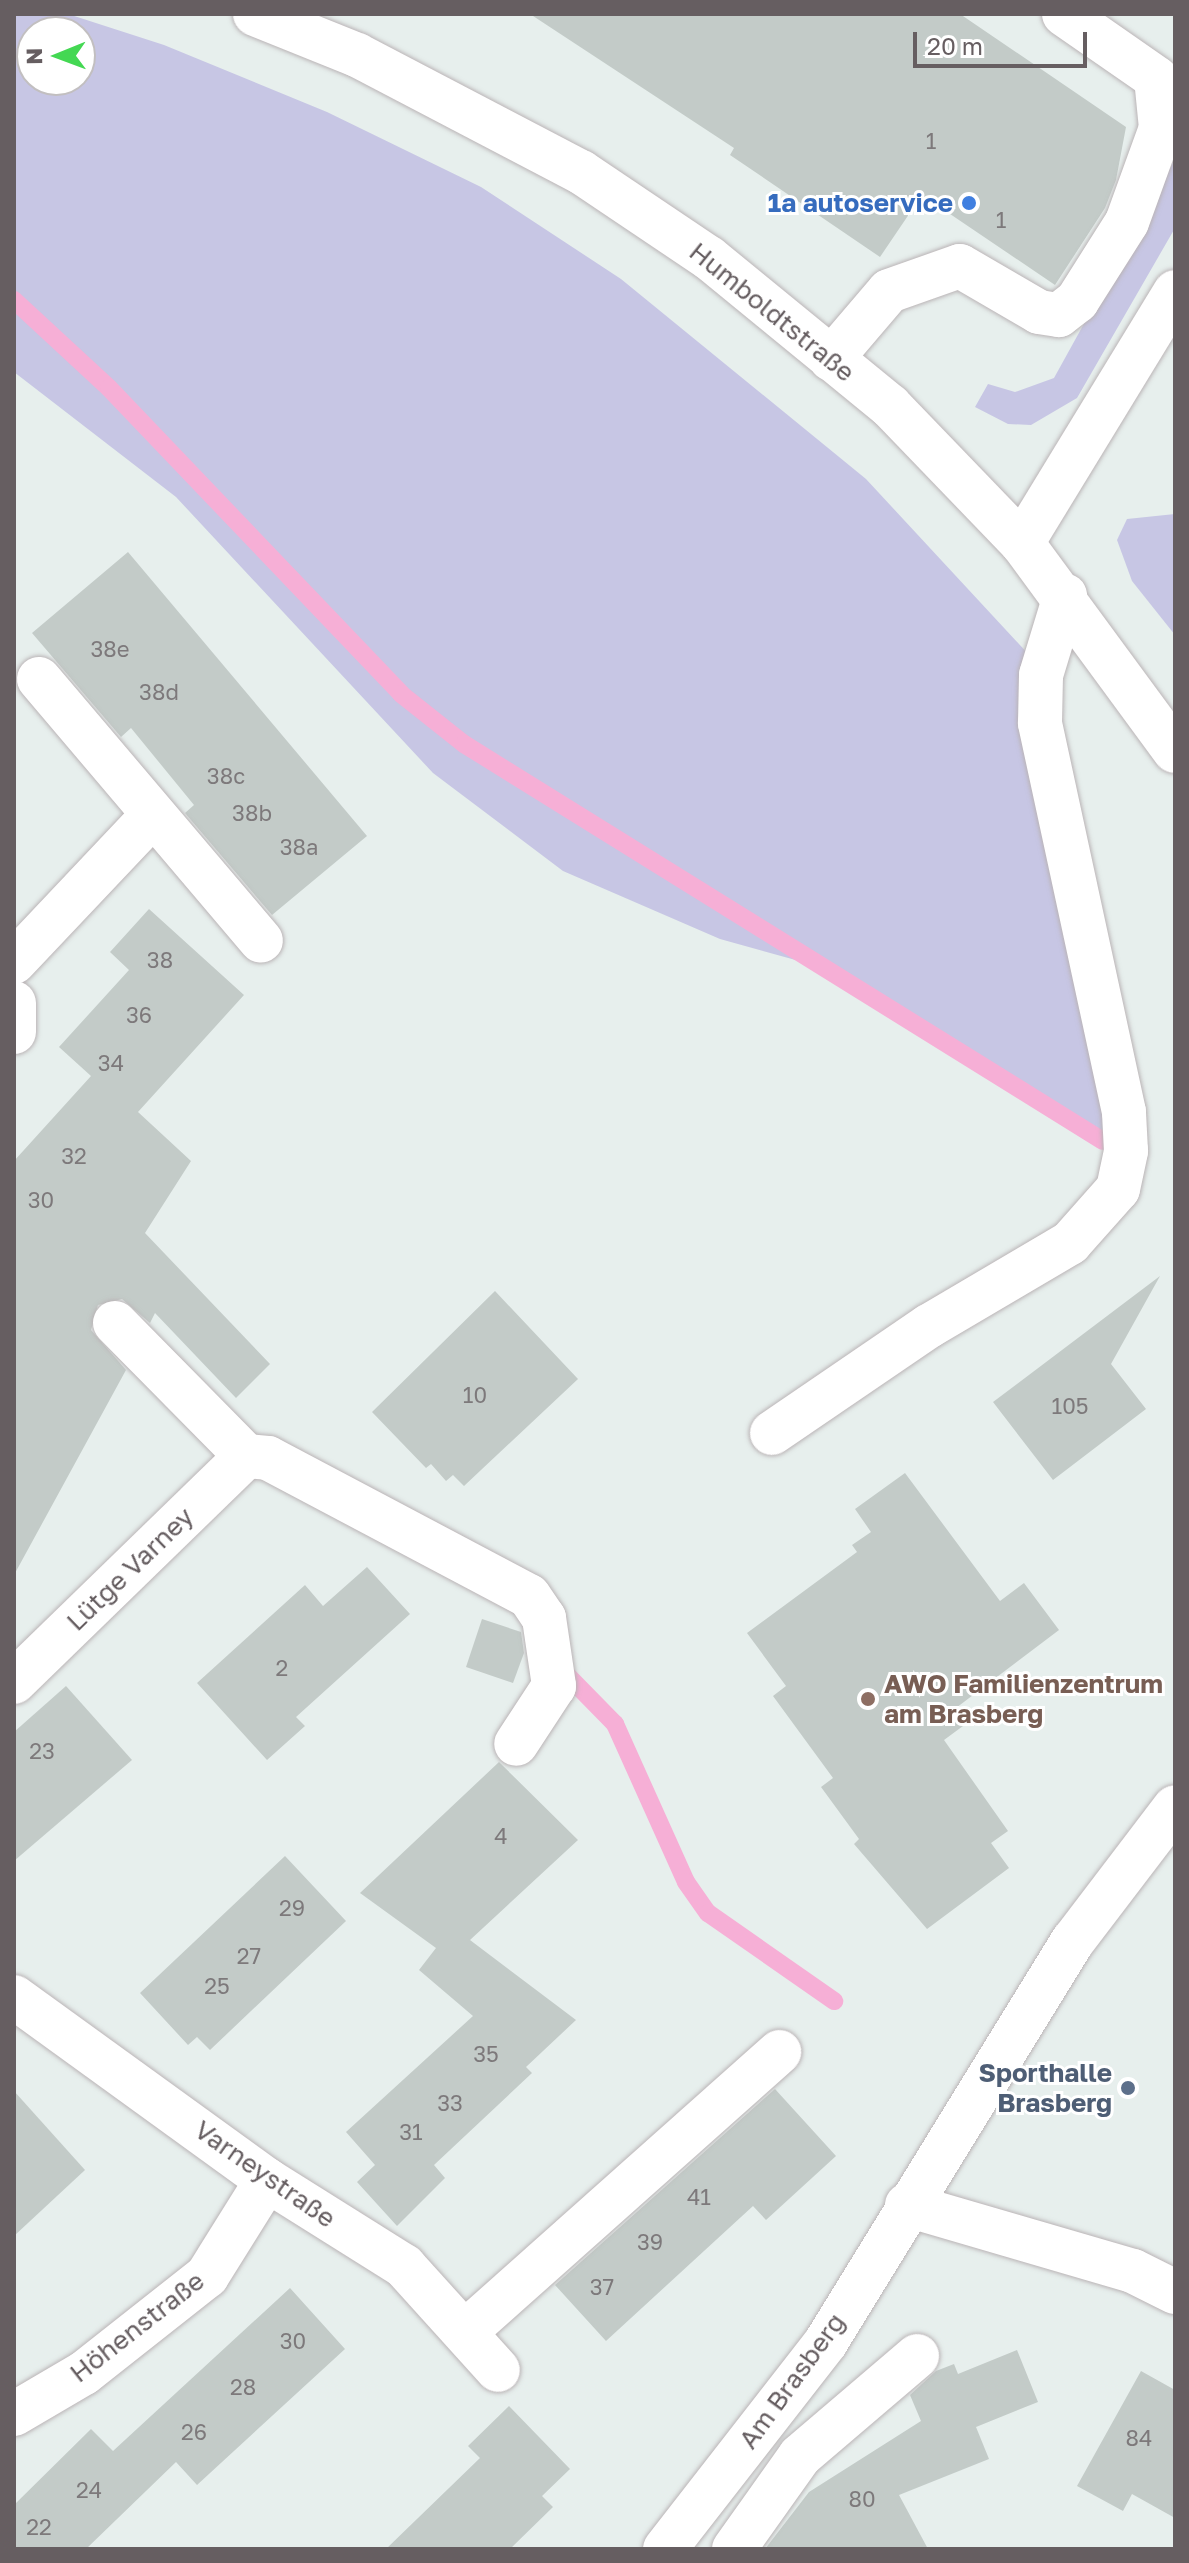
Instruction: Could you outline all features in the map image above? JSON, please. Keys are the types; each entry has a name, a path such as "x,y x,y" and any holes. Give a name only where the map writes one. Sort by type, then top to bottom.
{"street":[{"name":"Humboldtstraße","path":"255,14 357,55 581,172 709,258 890,406 1022,543 1065,596 1175,751"},
{"path":"831,359 889,291 960,266 1039,312 1059,315 1077,301 1127,222 1161,128 1156,78 1064,14"},
{"path":"1022,543 1175,292"},
{"path":"772,1433 929,1326 1070,1243 1118,1189 1126,1151 1124,1112 1040,723 1041,675 1065,596"},
{"path":"39,679 261,941"},
{"path":"14,962 153,815"},
{"path":"14,1003 14,1032"},
{"path":"115,1323 246,1456 268,1458 529,1596 544,1618 554,1686 516,1744"},
{"name":"Lütge Varney","path":"14,1682 246,1456"},
{"name":"Am Brasberg","path":"665,2549 826,2342 907,2205 1073,1941 1175,1807"},
{"name":"Varneystraße","path":"14,1997 267,2180 404,2266 498,2370"},
{"path":"465,2332 779,2052"},
{"name":"Höhenstraße","path":"14,2414 84,2373 207,2276 267,2180"},
{"path":"907,2205 1133,2271 1175,2292"},
{"path":"734,2549 800,2456 917,2356"}],"shaded area":[{"path":"14,14 74,16 16,16 16,96 96,96 96,23 164,45 327,112 481,187 621,279 866,479 1031,657 1112,1138 810,964 720,939 563,871 433,773 176,497 14,372"},
{"path":"1175,159 1175,228 1077,398 1031,425 1008,424 975,407 988,384 1015,392 1054,378"},
{"path":"1175,514 1175,635 1132,581 1117,540 1127,519"}],"building":[{"path":"530,14 960,14 1126,127 1116,180 1105,208 1055,285 922,195 880,257 730,155 734,148"},
{"path":"128,552 367,836 272,915 185,813 194,805 131,728 121,737 32,633"},
{"path":"149,909 244,995 138,1112 191,1161 145,1233 270,1364 236,1398 155,1313 150,1323 122,1299 98,1305 91,1330 126,1370 14,1575 14,1161 91,1076 59,1047 129,970 110,952"},
{"path":"1160,1276 1111,1364 1146,1409 1053,1480 993,1402"},
{"path":"495,1291 578,1379 464,1486 453,1475 446,1481 431,1464 426,1468 372,1412"},
{"name":"AWO Familienzentrum am Brasberg","path":"905,1473 1000,1601 1024,1583 1059,1630 952,1711 963,1726 944,1740 1008,1831 991,1843 1009,1868 927,1929 854,1844 859,1839 821,1787 833,1778 773,1696 786,1686 747,1633 857,1552 852,1545 871,1532 855,1509"},
{"path":"367,1567 410,1614 296,1717 305,1726 267,1760 197,1683 305,1585 323,1606"},
{"path":"482,1619 521,1632 524,1653 513,1683 466,1667"},
{"path":"66,1686 132,1760 14,1861 14,1732"},
{"path":"499,1762 578,1840 470,1940 576,2020 526,2067 532,2073 434,2165 445,2178 397,2226 357,2182 375,2165 346,2132 473,2016 419,1970 436,1948 360,1893"},
{"path":"285,1856 346,1921 210,2050 197,2037 188,2045 140,1993"},
{"path":"775,2089 836,2156 766,2220 753,2206 606,2341 555,2285"},
{"path":"14,2091 85,2170 14,2236"},
{"path":"290,2288 345,2349 197,2485 176,2462 86,2549 14,2549 14,2505 91,2429 113,2451"},
{"path":"1017,2350 1038,2402 976,2427 989,2459 899,2495 928,2549 765,2549 809,2492 921,2421 910,2395 936,2371 954,2364 958,2374"},
{"path":"1141,2371 1175,2390 1175,2518 1132,2494 1123,2511 1077,2486"},
{"path":"509,2406 570,2469 542,2496 553,2507 510,2549 386,2549 480,2458 468,2446"}],"waterway":[{"path":"14,300 109,388 401,694 464,744 1103,1141"},
{"path":"567,1675 615,1724 686,1882 708,1913 834,2001"}],"place":[{"name":"1a autoservice","path":"969,203"},
{"name":"AWO Familienzentrum am Brasberg","path":"868,1699"},
{"name":"Sporthalle Brasberg","path":"1128,2088"}]}
